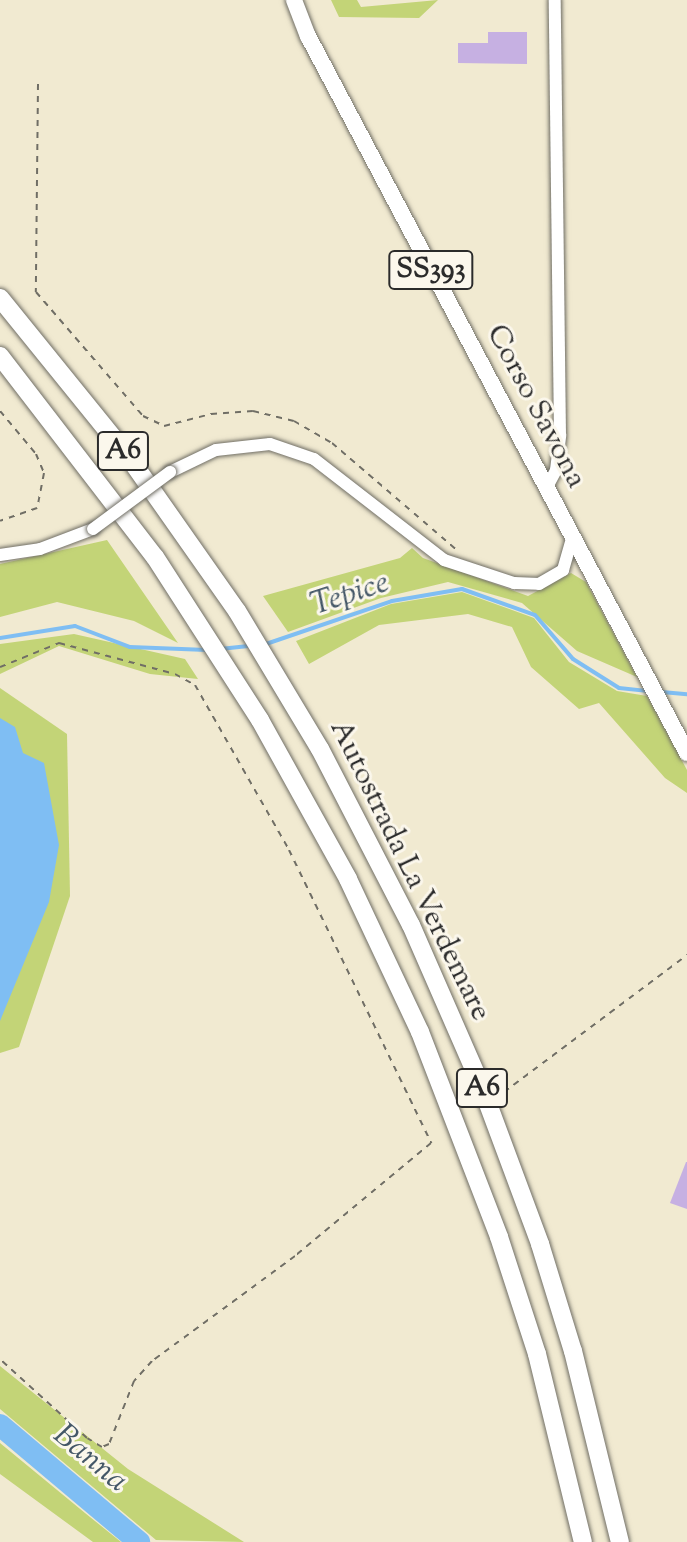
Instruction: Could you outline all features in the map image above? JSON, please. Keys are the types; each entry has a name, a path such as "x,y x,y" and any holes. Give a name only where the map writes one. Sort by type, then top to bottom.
{"highway":[{"name":"Autostrada La Verdemare","path":"0,298 128,456 237,611 269,663 411,925 496,1124 573,1351 620,1542"},
{"name":"Autostrada La Verdemare","path":"0,356 101,482 198,622 348,879 437,1073 537,1354 583,1542"}],"main road":[{"name":"Corso Savona","path":"294,0 546,489 687,753"}],"street":[{"path":"546,489 556,470 560,435 555,0"},
{"path":"0,555 40,549 93,529 170,472 216,450 270,444 314,459 444,560 514,583 539,584 563,570 572,538"}],"path":[{"path":"38,84 36,292 143,416 164,426 211,414 253,411 294,421 332,443 460,553"},
{"path":"0,411 36,454 44,473 37,508 0,521"},
{"path":"0,667 59,643 175,674 195,685 289,850 431,1143 295,1256 152,1361 134,1381 109,1444 102,1447 87,1438 0,1359"},
{"path":"504,1092 687,955"}],"green space":[{"path":"331,0 357,0 361,7 438,0 419,18 339,17"},
{"path":"107,540 178,643 134,621 57,602 0,617 0,564"},
{"path":"412,548 423,558 528,596 571,573 586,582 637,677 577,651 522,603 448,582 381,598 288,632 263,596 400,558"},
{"path":"462,592 534,618 569,662 617,691 647,696 687,770 687,793 665,778 599,703 579,709 531,667 512,627 468,614 379,625 309,664 296,641 391,604"},
{"path":"74,634 185,659 198,679 150,674 59,646 0,674 0,644"},
{"path":"0,688 67,734 70,896 19,1047 0,1053"},
{"path":"0,1366 128,1469 244,1542 156,1540 0,1409"},
{"path":"0,1443 121,1542 93,1542 0,1474"}],"water":[{"path":"0,718 15,727 23,753 44,763 59,845 49,902 0,1021"}],"building":[{"path":"488,32 527,32 527,64 458,63 458,43 488,43"},
{"path":"687,1162 687,1209 670,1203"}],"waterway":[{"name":"Tepice","path":"263,645 392,601 462,589 535,615 573,659 619,688 649,691"},
{"name":"Tepice","path":"0,638 75,626 130,647 207,650"},
{"name":"Tepice","path":"220,649 251,646"},
{"name":"Tepice","path":"662,692 687,694"},
{"name":"Banna","path":"0,1425 139,1542"}]}
